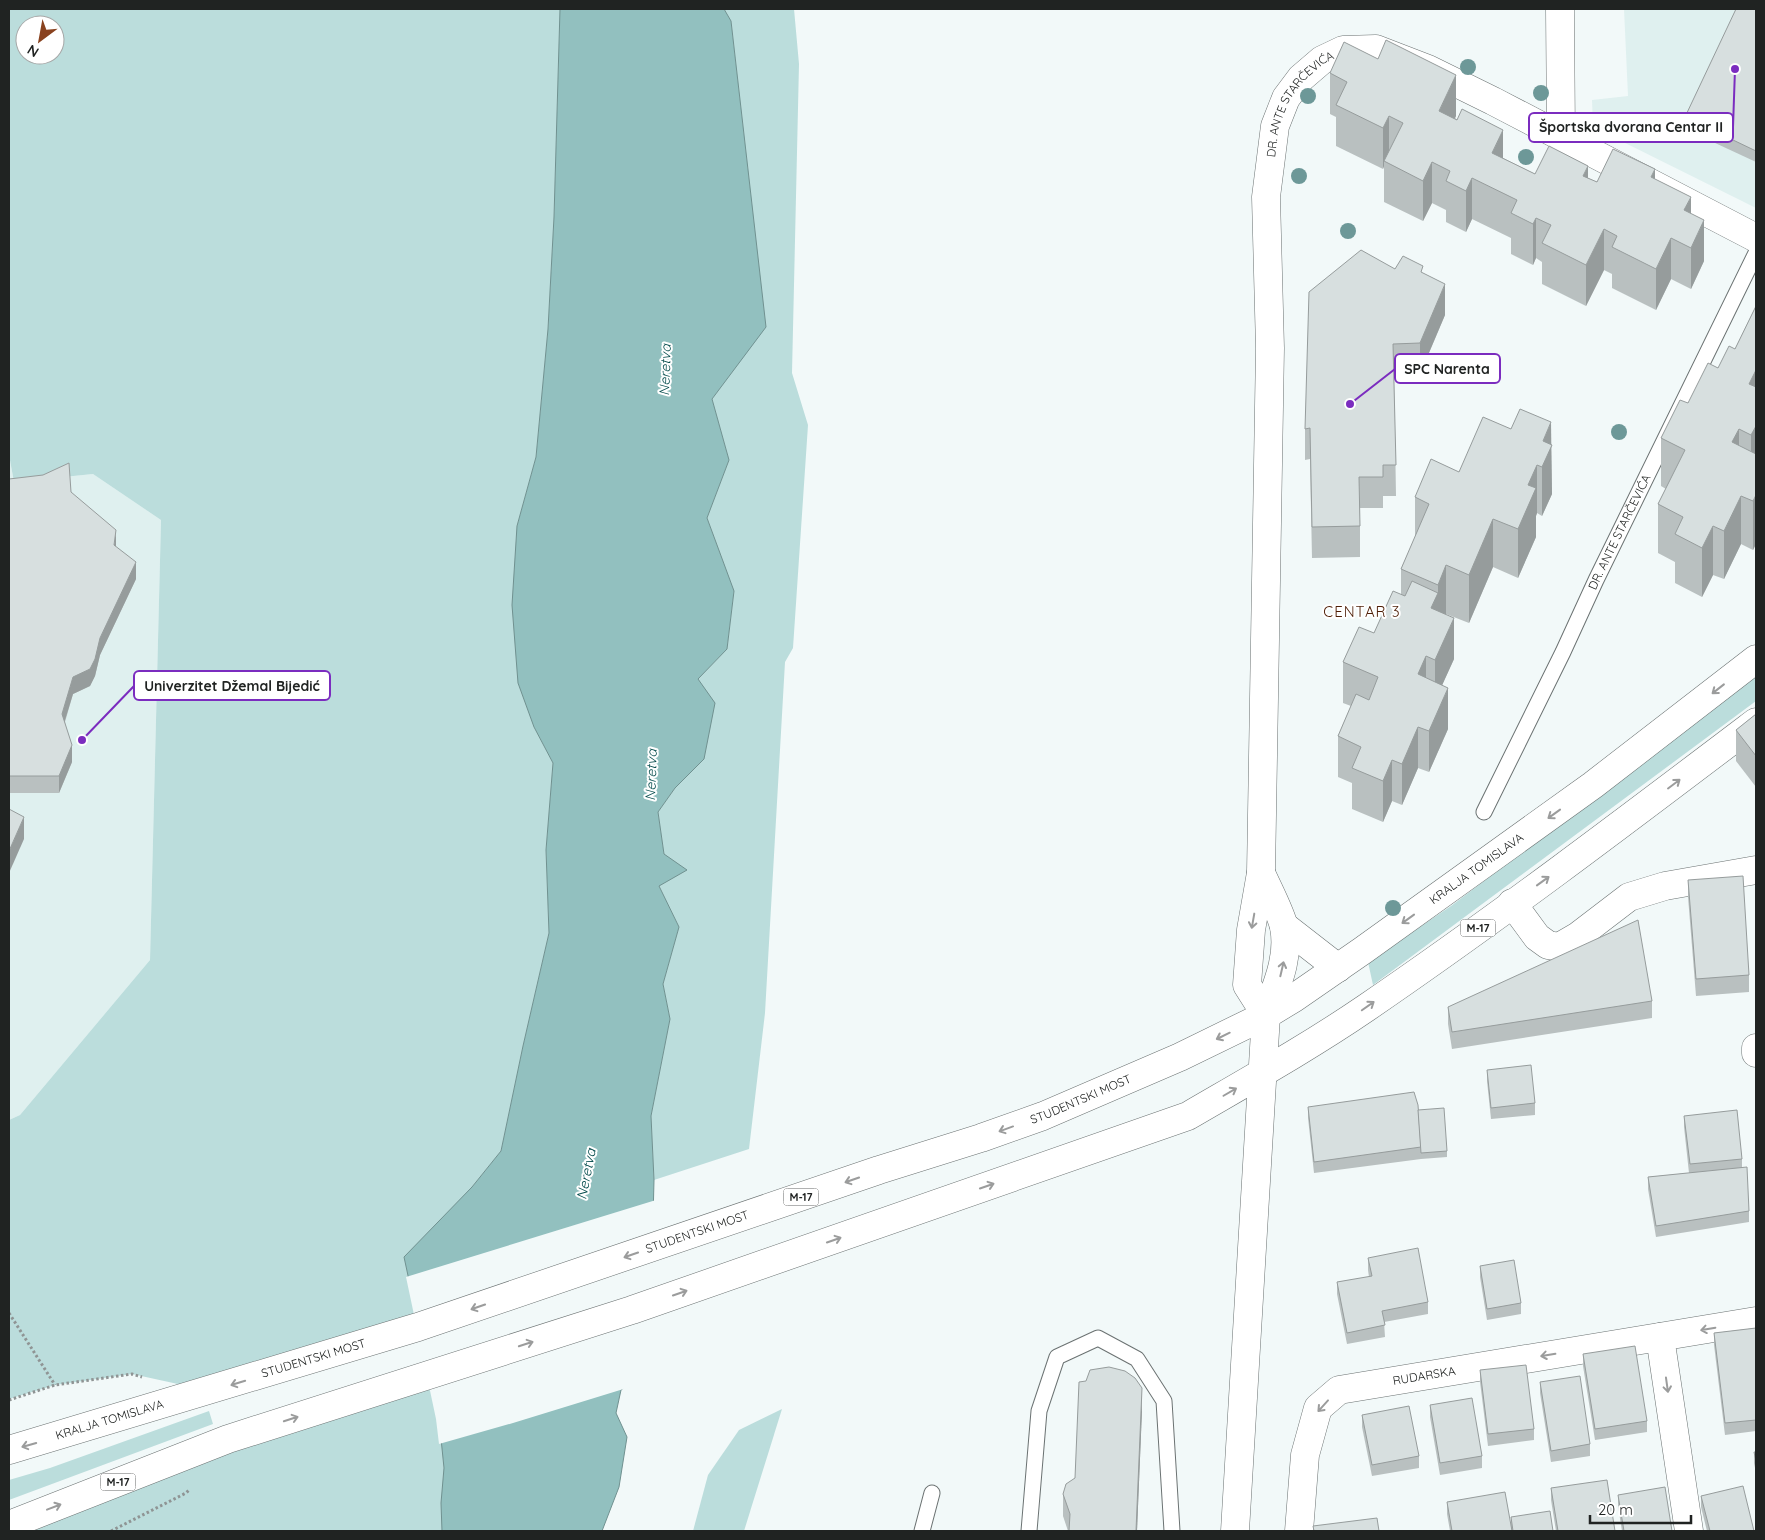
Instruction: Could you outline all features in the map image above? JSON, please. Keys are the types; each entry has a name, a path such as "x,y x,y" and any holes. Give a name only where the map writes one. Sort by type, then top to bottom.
{"main road":[{"path":"1560,9 1561,137"},
{"name":"DR. ANTE STARČEVIĆA","path":"1266,1015 1247,986 1251,930 1261,873 1270,348 1266,197 1275,126 1286,98 1301,78 1322,60 1343,50 1376,49 1428,69 1756,238"},
{"name":"KRALJA TOMISLAVA","path":"1180,1057 1266,1015 1338,968 1593,786 1756,659"},
{"name":"M-17","path":"9,1525 228,1439 632,1310 1188,1116 1365,1009 1627,820 1756,722"},
{"path":"1512,903 1537,937 1548,945 1559,947 1578,936 1629,897 1665,886 1756,870"},
{"path":"1235,1531 1266,1015 1282,969 1285,945 1284,926 1261,873"},
{"path":"1284,926 1338,968"},
{"path":"1756,1048 1756,1054"},
{"name":"STUDENTSKI MOST","path":"210,1391 418,1327 879,1170 981,1138 1051,1112 1180,1057"},
{"name":"RUDARSKA","path":"1299,1531 1305,1455 1318,1408 1339,1390 1756,1321"},
{"path":"1660,1337 1688,1531"},
{"name":"KRALJA TOMISLAVA","path":"9,1450 210,1391"}],"lane":[{"name":"DR. ANTE STARČEVIĆA","path":"1484,812 1756,253"},
{"path":"1029,1531 1039,1411 1057,1357 1098,1338 1137,1359 1164,1401 1172,1531"},
{"path":"922,1531 932,1493"}],"path":[{"path":"9,1313 55,1385 9,1400"},
{"path":"112,1531 123,1525"}],"shaded area":[{"path":"9,9 560,9 554,217 548,329 536,457 517,526 534,727 553,763 546,850 549,933 501,1151 472,1187 418,1327 210,1391 132,1374 55,1385 9,1399 9,1120 20,1115 150,960 161,520 93,474 14,482 9,455"},
{"path":"724,9 794,9 799,64 792,373 808,425 793,648 785,662 765,1013 749,1149 654,1180 651,1116 670,1019 663,984 679,927 659,886 664,855 658,812 675,788 704,759 698,679 727,649 734,592 707,518 729,460 712,399 765,327 731,21"},
{"path":"1624,9 1756,9 1756,208 1593,127 1592,100 1628,96"},
{"path":"9,455 14,482 93,474 161,520 150,960 20,1115 9,1120"},
{"path":"1756,675 1756,701 1373,985 1368,962 1451,906"},
{"path":"430,1375 444,1458 442,1531 9,1531"},
{"path":"782,1409 744,1531 693,1531 708,1475 739,1430"},
{"path":"209,1411 213,1424 9,1500 9,1480 50,1468"}],"water":[{"name":"Neretva","path":"560,9 724,9 731,21 766,327 712,399 729,460 707,518 734,591 727,649 698,679 715,703 704,759 675,788 658,812 664,854 687,870 659,886 679,927 663,984 670,1019 651,1116 654,1180 650,1339 640,1375 621,1390 616,1413 627,1437 619,1487 602,1531 442,1531 441,1503 444,1468 439,1419 404,1257 472,1187 501,1151 549,933 546,850 553,763 534,727 518,683 512,605 517,526 536,457 548,329 554,217"}],"pier":[{"path":"656,1200 652,1339 642,1376 630,1387 439,1444 436,1419 406,1277"}],"building":[{"path":"1736,9 1756,9 1756,151 1685,117"},
{"path":"1386,40 1456,75 1439,111 1457,120 1462,109 1503,130 1492,153 1535,174 1549,146 1588,166 1583,176 1597,182 1613,149 1655,169 1651,177 1691,197 1684,210 1704,220 1691,248 1671,238 1656,269 1612,247 1617,236 1604,229 1586,265 1542,243 1551,225 1536,218 1533,224 1511,213 1517,200 1472,178 1466,191 1446,181 1450,171 1432,162 1423,181 1384,161 1403,123 1389,116 1383,128 1336,105 1347,82 1330,73 1344,42 1378,59"},
{"path":"1361,250 1395,269 1403,256 1423,266 1421,272 1445,284 1420,343 1393,344 1396,465 1383,465 1383,477 1359,477 1360,526 1312,527 1310,428 1305,429 1309,292"},
{"path":"1756,306 1756,370 1749,384 1756,387 1756,426 1751,435 1739,429 1732,442 1756,454 1756,495 1753,501 1741,496 1724,531 1713,526 1702,548 1675,534 1683,517 1658,504 1685,450 1661,438 1680,400 1688,403 1708,363 1718,368 1729,346 1735,349"},
{"path":"1520,409 1551,422 1543,441 1552,445 1542,467 1537,465 1528,485 1536,488 1518,529 1493,519 1469,575 1446,565 1438,585 1401,569 1429,504 1415,497 1431,459 1459,472 1483,417 1511,429"},
{"path":"69,463 71,492 116,530 114,545 136,562 100,638 95,659 90,669 73,677 62,714 72,745 59,776 9,776 9,479 43,475"},
{"path":"1412,581 1438,593 1431,608 1454,618 1435,660 1426,656 1418,674 1448,688 1429,731 1418,727 1402,764 1392,760 1383,781 1352,768 1361,747 1338,736 1356,694 1369,700 1378,677 1343,662 1359,627 1374,633 1393,591 1405,596"},
{"path":"1756,714 1756,756 1736,730"},
{"path":"9,809 24,817 9,851"},
{"path":"1743,876 1749,975 1696,979 1688,880"},
{"path":"1638,920 1652,1001 1452,1032 1448,1007"},
{"path":"1531,1065 1535,1103 1491,1108 1487,1070"},
{"path":"1414,1092 1418,1105 1421,1147 1314,1162 1308,1107"},
{"path":"1444,1108 1447,1151 1421,1153 1418,1110"},
{"path":"1737,1110 1742,1159 1690,1164 1684,1116"},
{"path":"1747,1167 1749,1211 1656,1226 1648,1177"},
{"path":"1418,1248 1428,1302 1382,1311 1385,1325 1347,1333 1337,1282 1372,1276 1368,1258"},
{"path":"1514,1260 1521,1303 1487,1309 1480,1266"},
{"path":"1756,1328 1756,1420 1725,1423 1714,1333"},
{"path":"1635,1346 1647,1421 1595,1429 1583,1354"},
{"path":"1526,1365 1534,1429 1488,1434 1480,1370"},
{"path":"1109,1367 1125,1371 1135,1378 1142,1388 1136,1531 1069,1531 1070,1514 1063,1494 1066,1484 1075,1478 1079,1382 1086,1381 1090,1370"},
{"path":"1580,1376 1590,1444 1551,1451 1540,1382"},
{"path":"1472,1398 1482,1456 1440,1463 1430,1405"},
{"path":"1409,1406 1419,1456 1372,1465 1362,1415"},
{"path":"1607,1480 1615,1531 1558,1531 1551,1488"},
{"path":"1743,1486 1754,1531 1710,1531 1701,1496"},
{"path":"1665,1487 1672,1531 1624,1531 1618,1495"},
{"path":"1505,1492 1512,1531 1452,1531 1447,1502"},
{"path":"1550,1511 1553,1531 1513,1531 1511,1517"},
{"path":"1377,1518 1379,1531 1314,1531 1313,1526"}],"place":[{"name":"Športska dvorana Centar II","path":"1735,69"},
{"name":"SPC Narenta","path":"1350,404"},
{"name":"Univerzitet Džemal Bijedić","path":"82,740"}],"district":[{"name":"CENTAR 3","path":"1362,612"}]}
